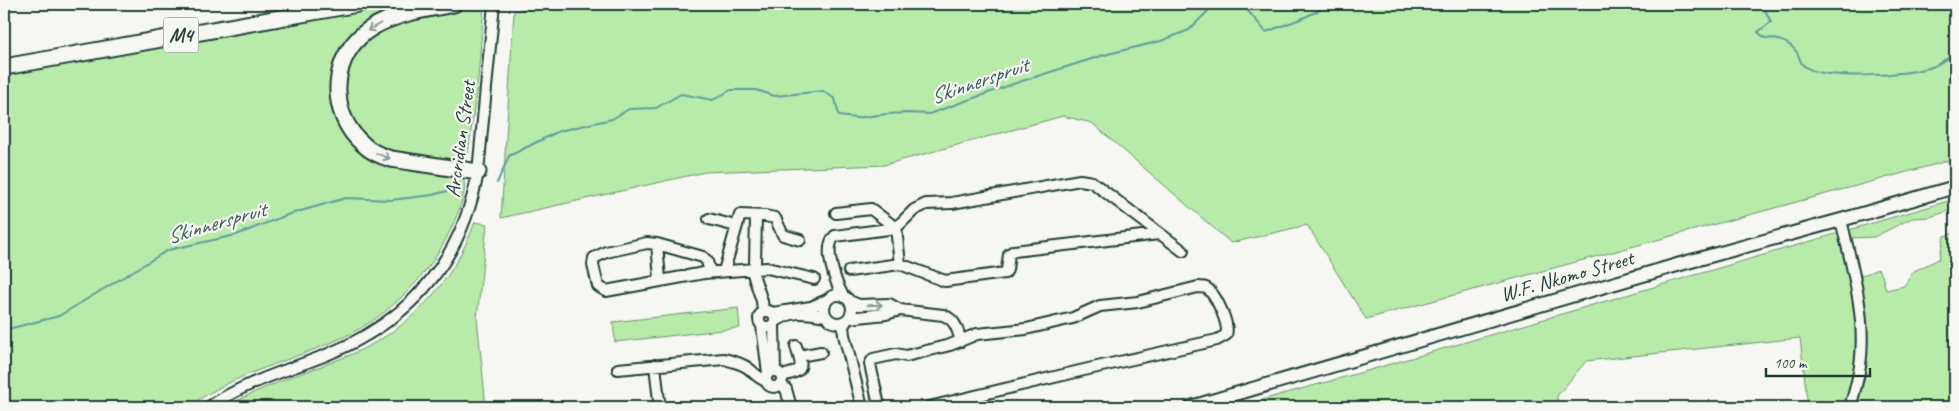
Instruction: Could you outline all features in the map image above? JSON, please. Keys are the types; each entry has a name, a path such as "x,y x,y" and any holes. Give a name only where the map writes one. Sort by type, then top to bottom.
{"highway":[{"name":"M4","path":"4,60 312,4"},
{"name":"M4","path":"4,67 358,4"},
{"path":"454,4 404,14 372,27 348,50 341,64 338,92 344,120 353,134 378,155 390,159 478,172"}],"main road":[{"name":"W.F. Nkomo Street","path":"1192,407 1684,263 1955,187"}],"street":[{"name":"Arcridian Street","path":"209,407 222,398 252,383 355,342 382,326 409,305 432,281 450,254 463,228 474,194 478,172 494,4"},
{"path":"856,407 837,331 852,308 838,287 833,272 830,246 831,240 836,236 896,228 914,210 926,204 952,203 1080,180 1092,182 1183,251"},
{"path":"836,213 871,209 896,228 900,264"},
{"path":"724,271 740,214 775,218 783,235 800,240"},
{"path":"756,216 756,268 771,316 770,348 774,377 786,389 791,407"},
{"path":"709,219 736,226"},
{"path":"1841,220 1854,275 1862,337 1860,366 1850,407"},
{"path":"849,270 900,264 945,281 1005,273 1009,254 1014,251 1159,234"},
{"path":"710,272 707,262 703,257 648,243 606,252 594,258 593,265 598,286 606,291 660,279 756,268 767,268 814,279"},
{"path":"657,244 660,279"},
{"path":"826,316 824,308 828,299 833,272"},
{"path":"881,407 870,364 873,359 896,354 906,356 950,346 977,334 1026,329 1064,321 1100,306 1138,302 1198,287 1203,287 1211,292 1226,322 1228,331 1226,336 1217,340 929,407"},
{"path":"771,316 812,307 836,295 859,305 889,304 900,310"},
{"path":"770,348 758,318 802,312 844,320 900,310 933,313 950,317 955,322 961,341"},
{"path":"844,335 857,321 874,316"},
{"path":"844,320 844,335 862,407"},
{"path":"618,369 724,359 747,367 757,377 774,377 797,372 800,369 801,364 798,351 821,352"},
{"path":"655,365 661,407"}],"green space":[{"path":"404,4 404,7 379,15 364,23 346,41 335,64 350,140 462,177 464,180 464,193 450,231 431,264 406,293 377,318 344,337 226,384 188,407 4,407 4,75"},
{"path":"551,4 1955,4 1955,159 1366,319 1307,225 1231,243 1092,123 1063,116 884,165 705,172 501,218 514,11"},
{"path":"484,5 478,79 468,154 461,159 451,161 395,153 367,139 352,121 343,91 350,60 369,36 403,20"},
{"path":"1955,199 1955,209 1930,217 1912,218 1874,237 1850,238 1860,276 1878,269 1882,275 1886,290 1904,286 1914,271 1939,259 1944,236 1955,233 1955,407 1808,407 1800,338 1586,361 1557,396 1558,407 1236,407 1370,370"},
{"path":"475,222 487,224 477,318 486,407 226,407 269,386 368,347 408,320 425,304 454,266"},
{"path":"738,308 740,328 615,342 613,322"}],"waterway":[{"name":"Skinnerspruit","path":"497,183 509,156 559,131 612,119 629,109 656,108 681,94 713,100 731,90 756,90 775,96 823,91 835,99 839,116 856,118 886,114 929,114 1016,83 1104,55 1161,41 1189,30 1212,7 1237,4"},
{"name":"Skinnerspruit","path":"1242,4 1266,32 1303,18 1332,4"},
{"name":"Skinnerspruit","path":"1762,4 1771,22 1758,32 1765,38 1778,40 1790,45 1796,51 1803,65 1827,74 1866,75 1921,70 1932,67 1955,53"},
{"name":"Skinnerspruit","path":"4,330 59,316 168,250 236,235 287,215 346,198 391,200 432,195 451,190"}]}
